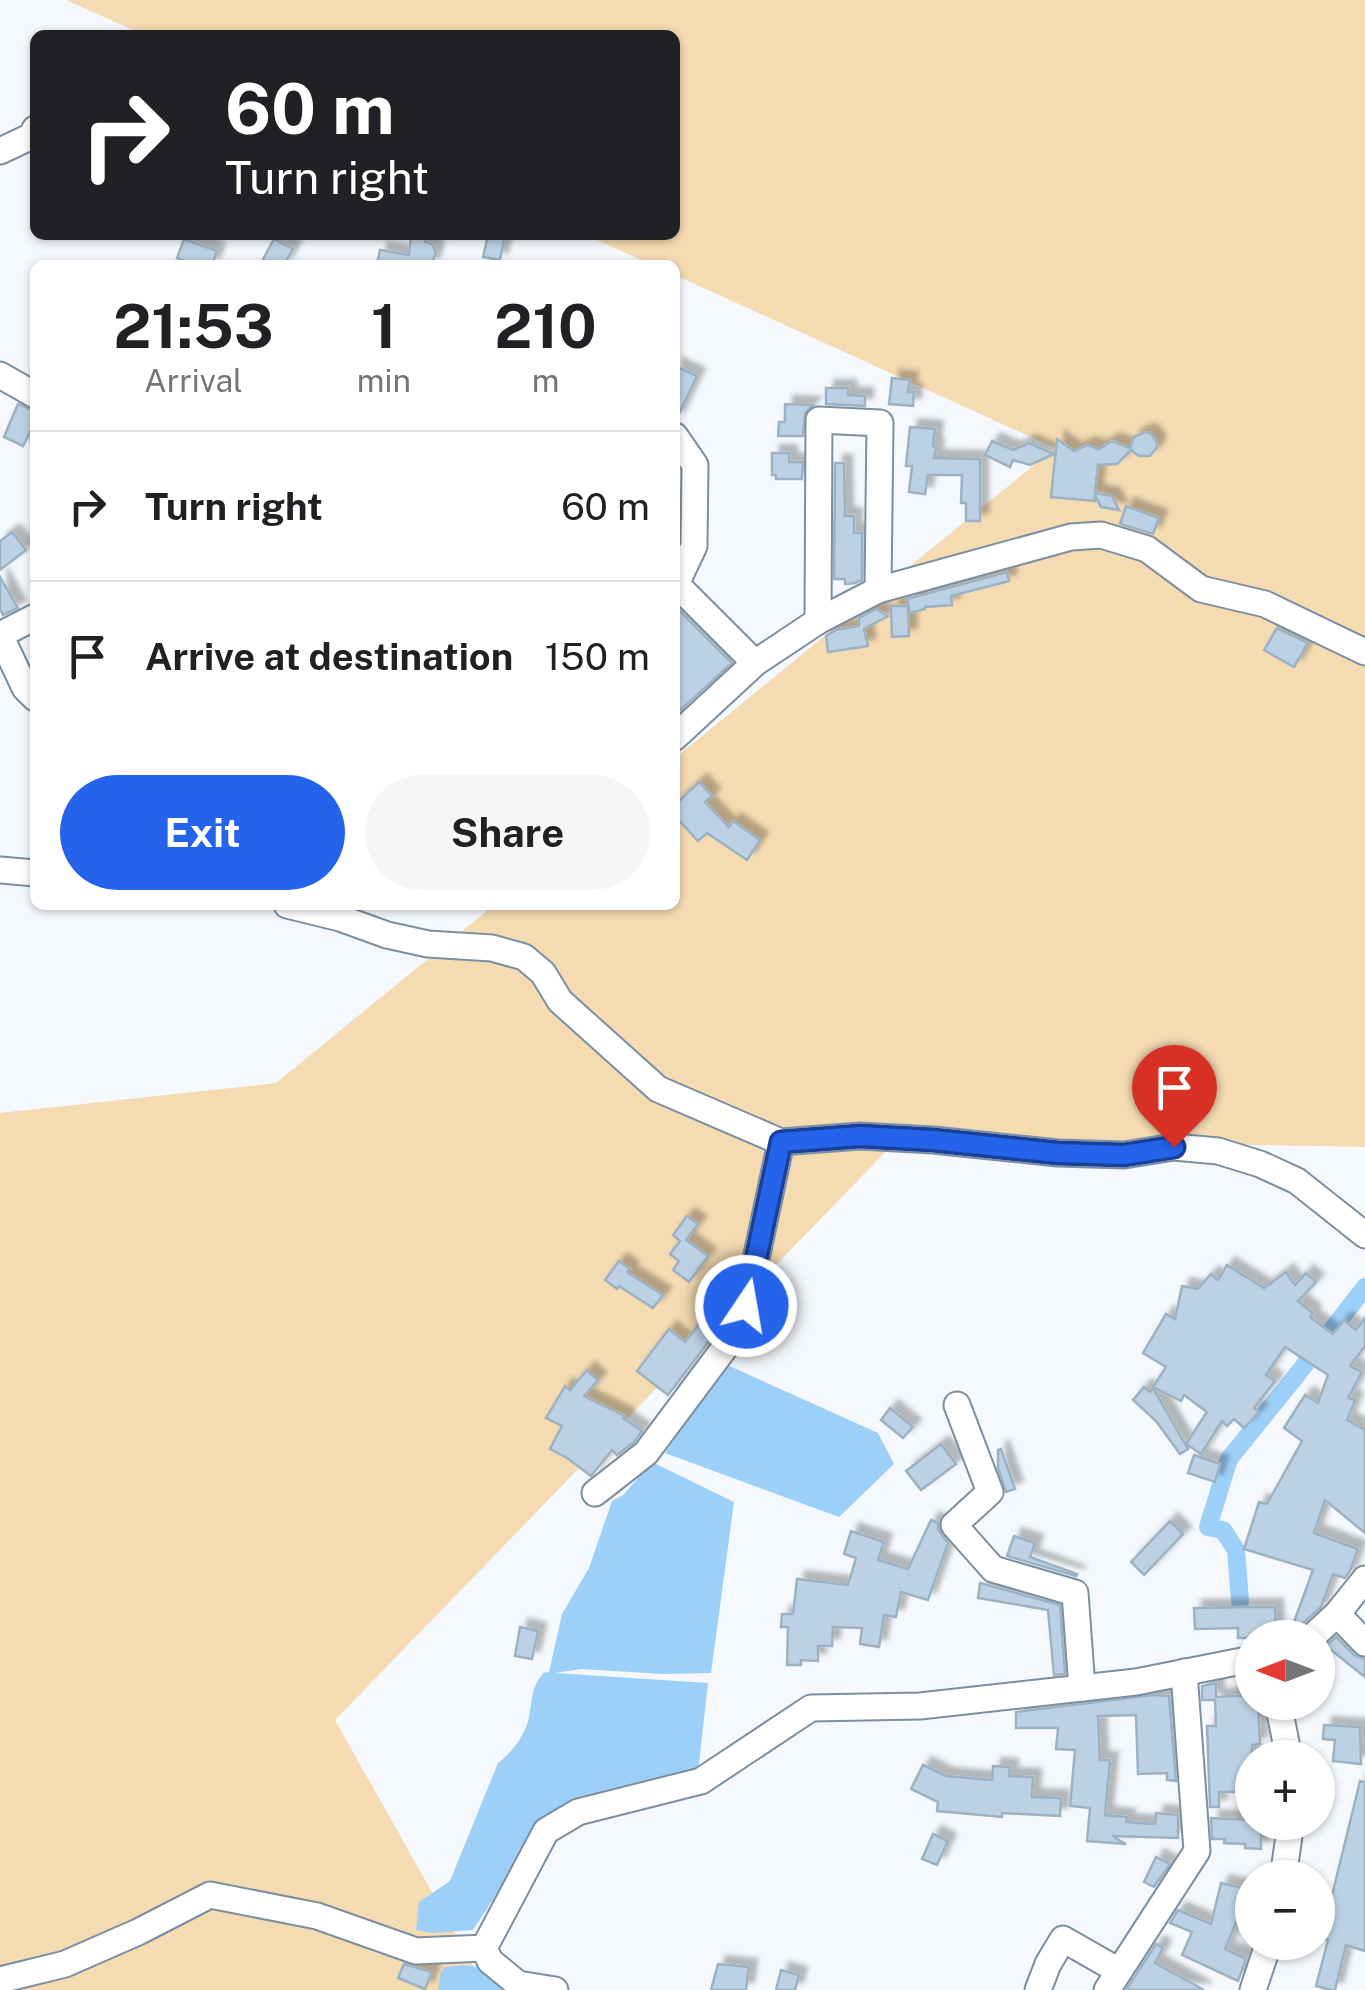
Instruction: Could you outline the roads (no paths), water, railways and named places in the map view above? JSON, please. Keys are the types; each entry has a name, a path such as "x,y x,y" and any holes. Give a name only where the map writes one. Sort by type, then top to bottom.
{"street":[{"path":"0,151 30,137"},
{"path":"0,375 30,392"},
{"path":"818,621 818,420 880,423 878,590"},
{"path":"680,443 695,465 694,546 680,576"},
{"path":"680,732 755,663 818,621 878,590 1072,536 1102,534 1147,549 1200,589 1265,604 1365,652"},
{"path":"680,588 755,663"},
{"path":"30,620 0,635 30,693"},
{"path":"0,870 30,873"},
{"path":"342,911 387,935 428,944 492,948 524,957 542,973 560,1000 658,1089 781,1142 860,1136 1075,1154 1124,1155 1174,1147 1218,1151 1297,1181 1365,1235"},
{"path":"595,1492 646,1452 726,1346 746,1306 781,1142"},
{"path":"958,1405 990,1492 954,1526 993,1569 1076,1593 1082,1688"},
{"path":"1330,1620 1365,1579"},
{"path":"1337,1614 1365,1643"},
{"path":"484,1948 546,1832 578,1812 702,1780 812,1708 920,1706 1136,1682 1235,1663"},
{"path":"1038,1990 1063,1939 1113,1980 1197,1851 1184,1672"},
{"path":"0,1980 65,1964 210,1896 317,1916 416,1951 484,1948"},
{"path":"484,1948 490,1962 518,1984 555,1990"},
{"path":"1252,1990 1263,1960"}],"water":[{"path":"725,1364 878,1433 894,1464 839,1517 665,1453"},
{"path":"652,1462 734,1502 711,1673 581,1669 555,1673 708,1683 697,1782 538,1831 473,1930 416,1930 419,1902 450,1881 498,1763 524,1731 536,1685 543,1673 549,1672 562,1614 589,1568 612,1501 623,1495"},
{"path":"445,1967 478,1967 488,1975 529,1990 438,1990"}],"waterway":[{"path":"1240,1601 1236,1550 1223,1530 1208,1527 1229,1459 1365,1287"}]}
